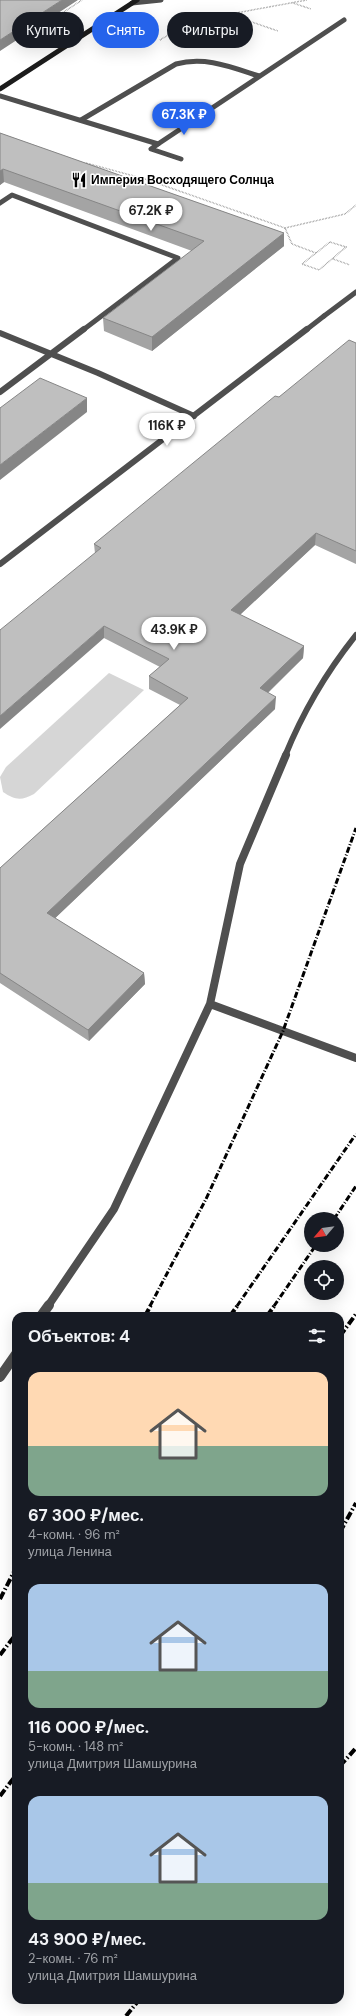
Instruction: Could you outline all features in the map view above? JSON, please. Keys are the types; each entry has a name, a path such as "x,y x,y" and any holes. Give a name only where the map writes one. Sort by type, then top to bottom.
{"main road":[{"path":"0,89 137,0"}],"street":[{"path":"132,3 161,0"},
{"path":"181,159 151,149 344,20"},
{"path":"81,120 176,64 187,60 202,59 259,76"},
{"path":"0,96 158,144"},
{"path":"0,204 12,195 178,258 0,392"},
{"path":"0,564 356,292"},
{"path":"0,333 98,373 194,416"},
{"path":"44,1312 114,1209 210,1004 240,864 292,739 338,658 356,635"},
{"path":"210,1004 356,1058"},
{"path":"0,1377 12,1360"}],"path":[{"path":"64,12 82,0"},
{"path":"241,12 307,0"},
{"path":"253,22 279,31"},
{"path":"80,162 145,179 284,228 345,214 356,205"},
{"path":"284,228 292,244 316,253"},
{"path":"330,242 346,247 319,270 302,264 316,253 330,242"},
{"path":"332,259 355,267"}],"shaded area":[{"path":"109,673 144,690 34,794 18,799 3,792 0,777 6,767"}],"building":[{"path":"0,0 62,0 43,12 12,12 12,32 0,40"},
{"path":"0,133 284,233 152,337 103,318 204,241 3,169 0,171"},
{"path":"349,340 356,343 356,551 316,533 231,610 304,646 260,688 276,697 47,913 144,973 88,1030 0,973 0,868 188,698 149,676 169,659 104,626 0,716 0,630 101,548 94,544 275,396 279,397"},
{"path":"40,378 87,398 0,465 0,408"}],"railway":[{"path":"150,1306 206,1199 283,1031 356,828"},
{"path":"237,1306 356,1134"},
{"path":"339,1212 356,1186"},
{"path":"274,1306 311,1252"},
{"path":"147,1312 151,1305"},
{"path":"233,1312 238,1305"},
{"path":"270,1312 275,1305"},
{"path":"344,1330 356,1314"},
{"path":"344,1525 356,1503"},
{"path":"0,1599 12,1576"},
{"path":"0,1655 12,1639"},
{"path":"344,1762 356,1748"},
{"path":"0,1796 12,1780"},
{"path":"126,2016 136,2004"}],"place":[{"name":"Империя Восходящего Солнца","path":"79,180"}]}
